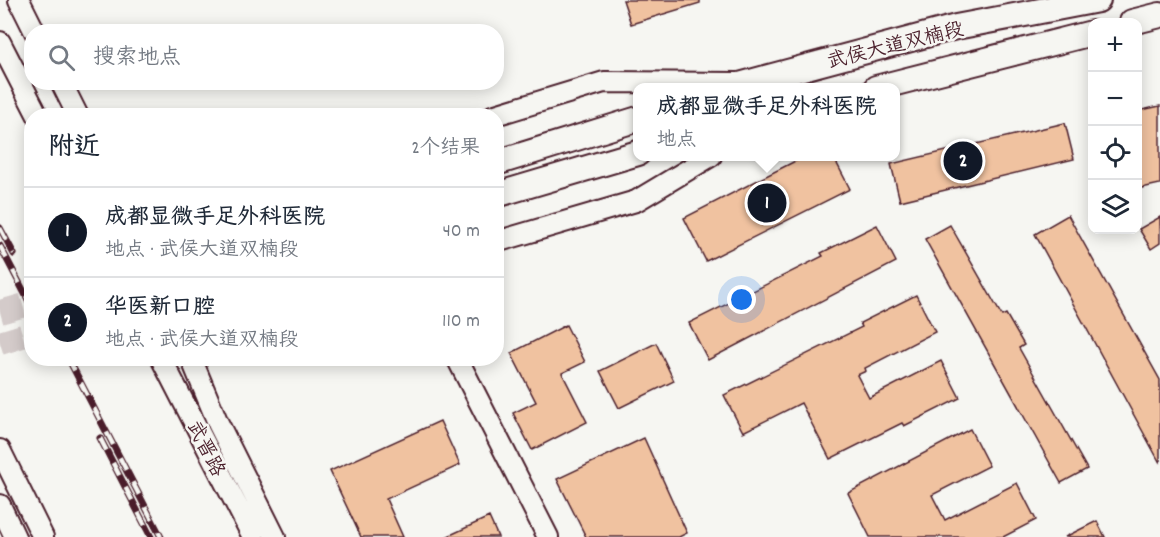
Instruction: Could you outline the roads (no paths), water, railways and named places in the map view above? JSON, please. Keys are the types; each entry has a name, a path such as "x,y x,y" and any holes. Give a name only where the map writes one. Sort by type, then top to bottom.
{"main road":[{"name":"武侯大道双楠段","path":"742,83 956,27 1098,0"},
{"path":"1142,20 1160,15"},
{"path":"1142,35 1160,33"},
{"name":"武侯大道双楠段","path":"892,83 1088,34"},
{"path":"1052,43 1088,39"},
{"path":"504,161 633,121"},
{"path":"504,193 633,154"}],"street":[{"path":"19,0 31,24"},
{"path":"0,42 24,89"},
{"path":"504,112 604,82 647,83"},
{"path":"25,90 34,108"},
{"path":"65,90 74,108"},
{"path":"504,240 636,201 703,161"},
{"name":"武晋路","path":"166,366 253,537"},
{"name":"武晋路","path":"194,366 218,423 275,537"},
{"path":"461,366 548,537"},
{"path":"0,450 43,537"},
{"path":"0,505 15,537"}],"tunnel":[{"path":"0,312 24,305"},
{"path":"0,343 24,336"}],"railway":[{"path":"0,228 14,254"},
{"path":"0,246 24,292"},
{"path":"72,366 161,537"},
{"path":"100,438 151,537"}],"place":[{"name":"华医新口腔","path":"963,161"},
{"name":"成都显微手足外科医院","path":"767,203"}]}
